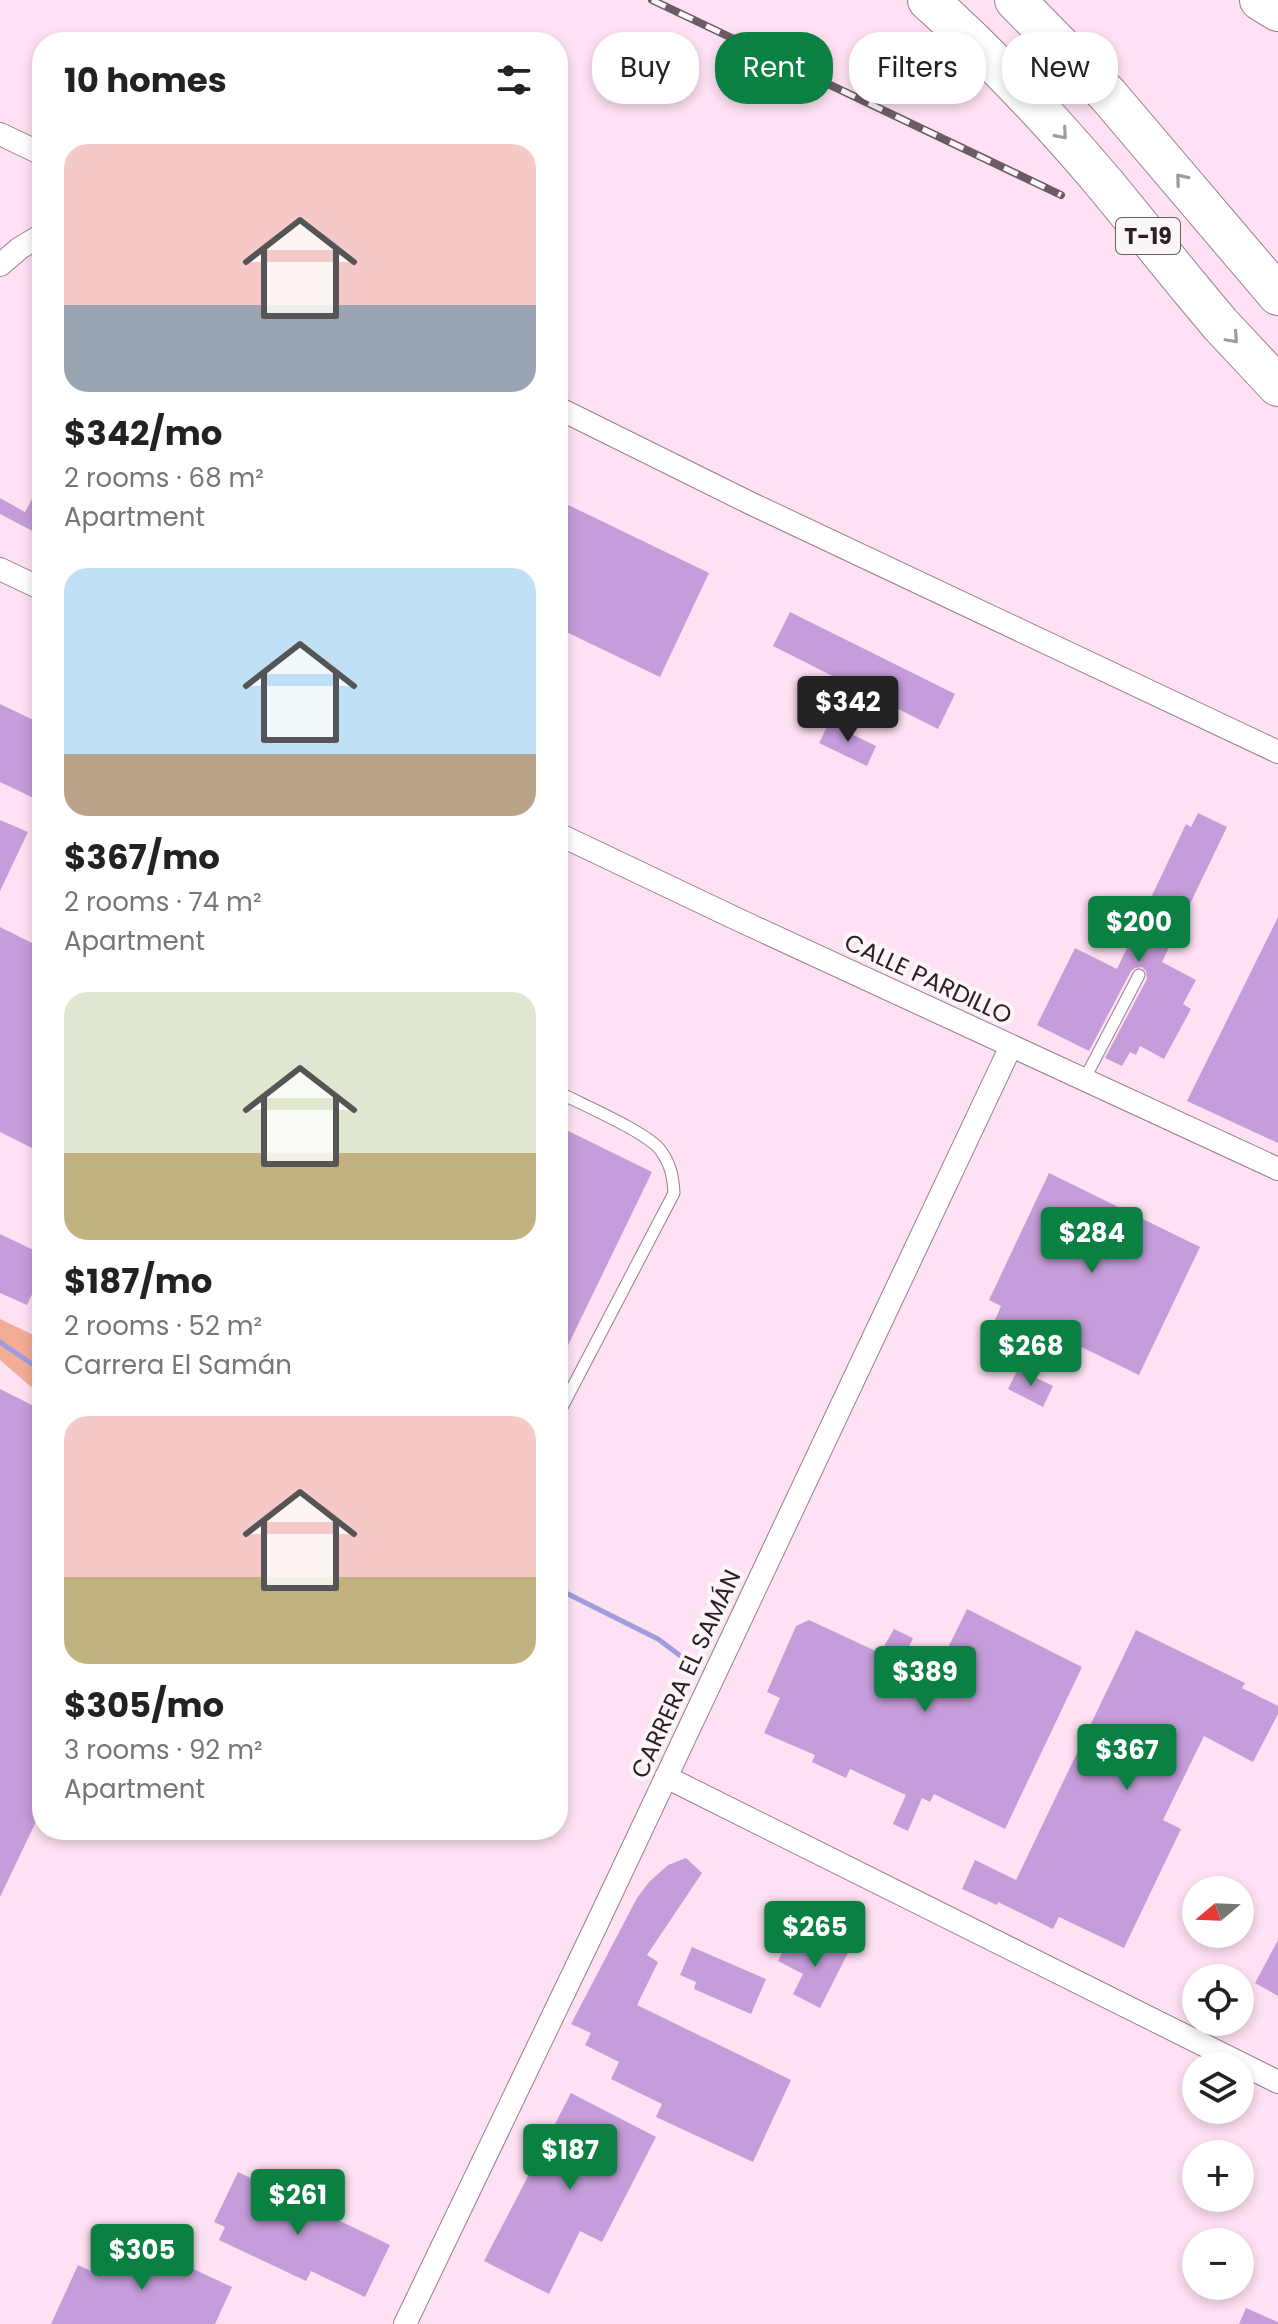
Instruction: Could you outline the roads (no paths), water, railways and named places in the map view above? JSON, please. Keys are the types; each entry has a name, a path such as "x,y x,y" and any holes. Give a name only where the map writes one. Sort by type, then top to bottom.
{"highway":[{"name":"T-19","path":"928,0 1008,75 1058,129 1220,324 1278,386"},
{"path":"1015,0 1108,95 1278,295"},
{"path":"1260,0 1278,11"}],"street":[{"path":"0,134 32,149"},
{"path":"0,265 32,241"},
{"path":"568,413 752,504 1278,752"},
{"path":"0,569 32,584"},
{"name":"CALLE PARDILLO","path":"568,839 1278,1169"},
{"name":"CARRERA EL SAMÁN","path":"405,2324 1011,1046"},
{"path":"666,1777 1278,2082"}],"lane":[{"path":"1084,1080 1139,975"},
{"path":"568,1097 642,1136 660,1149 672,1171 674,1193 568,1396"}],"waterway":[{"path":"0,1342 32,1364"},
{"path":"568,1594 658,1639 690,1663"}],"railway":[{"path":"652,0 1061,195"}]}
